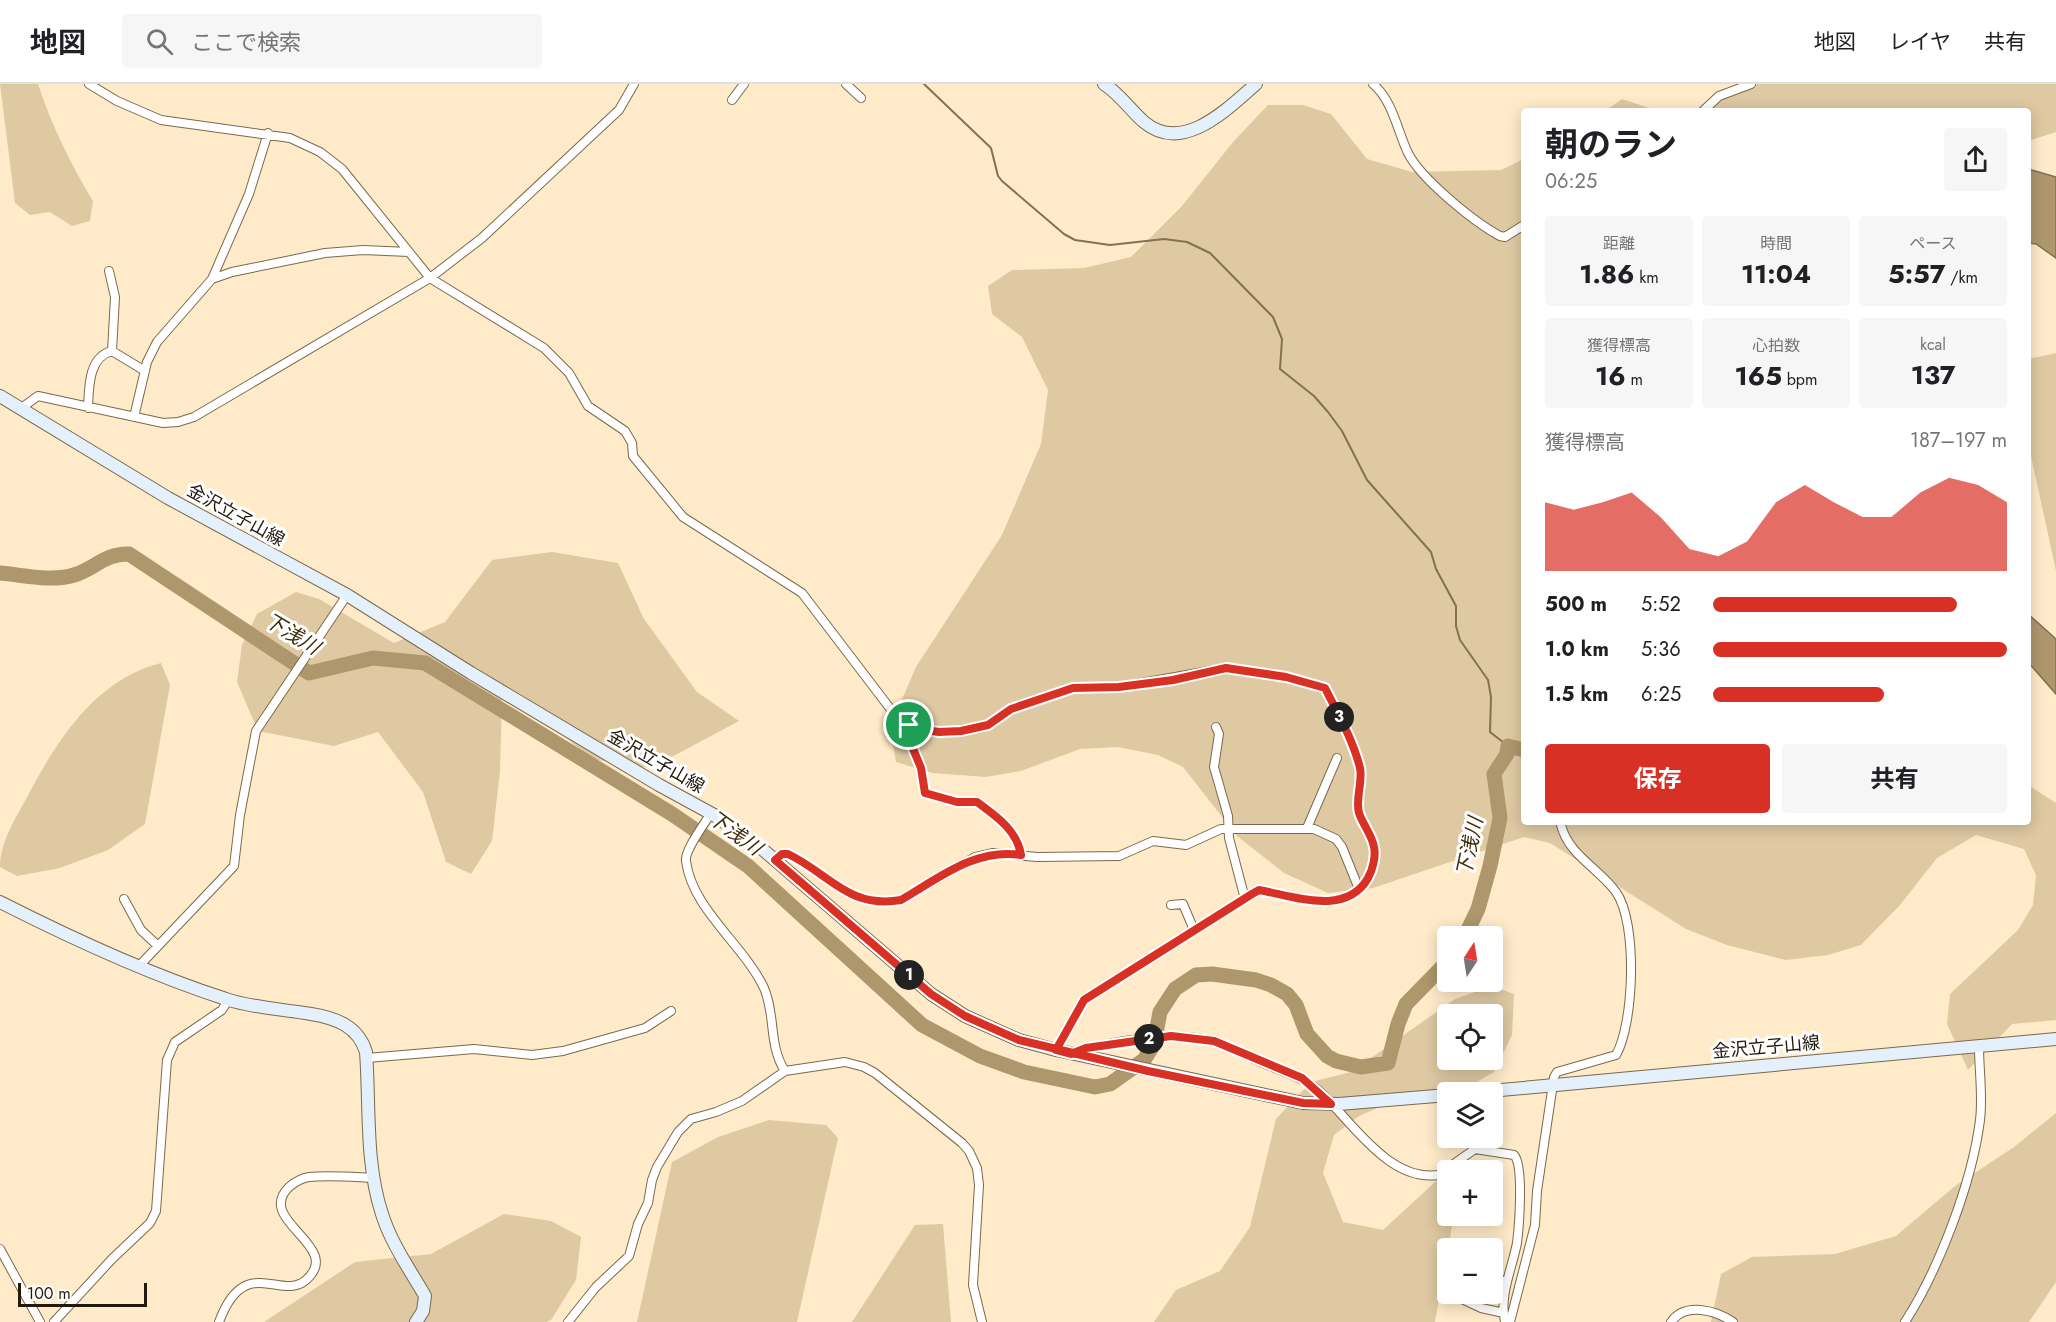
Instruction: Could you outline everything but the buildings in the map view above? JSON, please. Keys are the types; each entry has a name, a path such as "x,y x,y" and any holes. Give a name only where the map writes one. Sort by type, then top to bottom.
{"street":[{"path":"89,84 117,101 161,120 268,133 308,145 342,169 430,278 544,348 558,360 588,406 625,431 632,443 633,456 682,517 802,593 881,697 909,725 917,729 939,732 961,731 988,725 1011,709 1073,688 1119,687 1173,680 1226,668 1316,684 1325,688 1345,729 1360,769 1357,802 1374,846 1375,856 1370,873 1359,889 1350,896 1317,902 1259,890 1084,1000 1056,1050"},
{"path":"8,403 39,396 88,408 170,423 194,417 430,278 482,238 620,110 634,84"},
{"path":"732,100 744,84"},
{"path":"846,84 861,98"},
{"path":"1104,84 1146,124 1159,130 1182,133 1203,126 1256,84"},
{"path":"1373,84 1386,97 1409,155 1427,180 1500,236 1505,237 1521,227"},
{"path":"1706,108 1719,96 1751,84"},
{"path":"134,417 145,371 157,342 212,279 249,194 268,133"},
{"path":"212,279 232,272 325,254 363,250 409,252"},
{"path":"109,271 115,297 112,351"},
{"path":"88,408 92,369 107,352 112,351 145,371"},
{"name":"金沢立子山線","path":"8,403 168,498 347,595 481,679 659,785 711,813 775,860 931,994 965,1016 1019,1040 1071,1054 1303,1103 1331,1104 1437,1096"},
{"path":"138,966 234,866 240,815 256,731 293,672 347,595"},
{"path":"909,725 909,739 921,768 925,793 957,802 977,802 1012,832 1019,843 1021,855"},
{"path":"1216,727 1219,734 1214,767 1228,816 1245,898"},
{"path":"1307,828 1337,758"},
{"path":"711,813 690,848 686,861 700,900 748,959 765,991 775,1052 785,1071"},
{"path":"1510,1322 1535,1225 1552,1085 1557,1072 1612,1058 1618,1053 1629,1003 1632,954 1617,894 1579,858 1561,825"},
{"path":"775,860 782,854 788,854 856,897 888,902 901,900 975,857 992,853 1037,857 1119,856 1153,841 1186,845 1221,829 1307,828 1335,839 1342,847 1359,889"},
{"path":"124,899 141,930 158,946"},
{"path":"0,902 92,947 228,1000 332,1017 346,1024 363,1041 367,1058 373,1178 382,1215 391,1236 425,1296 423,1311 416,1322"},
{"path":"1171,905 1183,904 1194,930"},
{"path":"54,1322 112,1259 150,1223 156,1211 166,1060 170,1047 222,1010 228,1000"},
{"path":"367,1058 474,1049 532,1055 563,1051 645,1028 671,1011"},
{"path":"1071,1054 1086,1048 1156,1038 1214,1041 1302,1078 1331,1104 1359,1137 1401,1167 1414,1172 1438,1175 1475,1149 1507,1153 1518,1159 1520,1174 1517,1244 1506,1283 1504,1317 1472,1304"},
{"name":"金沢立子山線","path":"1503,1090 2056,1039"},
{"path":"1905,1322 1925,1289 1961,1203 1970,1173 1980,1119 1979,1046"},
{"path":"568,1322 596,1287 629,1256 638,1224 648,1203 652,1180 678,1132 691,1119 725,1109 750,1096 785,1071 838,1062 864,1067 969,1151 979,1175 973,1285 982,1322"},
{"path":"219,1322 226,1303 239,1289 262,1282 296,1286 308,1278 315,1268 316,1259 312,1246 282,1213 281,1202 286,1190 300,1179 309,1177 373,1178"},
{"path":"0,1249 40,1322"},
{"path":"1671,1322 1678,1313 1695,1310 1717,1314 1733,1322"}],"shaded area":[{"path":"0,84 38,84 62,144 93,201 90,221 72,226 50,212 30,215 15,203"},
{"path":"1738,84 2056,84 2056,132 2031,140 2031,108 1699,108"},
{"path":"1622,99 1649,108 1609,108"},
{"path":"1268,105 1303,105 1331,114 1367,159 1412,172 1501,170 1521,160 1521,825 2031,825 2031,787 2056,803 2056,1020 2012,1024 1968,1070 1947,1024 1950,994 2018,930 2033,905 2036,875 2024,849 1976,835 1937,858 1900,905 1861,945 1828,955 1786,960 1727,945 1686,929 1550,843 1524,837 1373,888 1328,893 1284,873 1237,836 1183,767 1158,755 1118,747 1080,749 1021,771 986,777 932,773 896,762 890,727 916,667 1002,535 1041,444 1048,390 1022,337 992,314 988,286 1012,270 1084,268 1131,257 1182,206 1233,142"},
{"path":"2031,170 2056,177 2056,258 2036,244 2031,243"},
{"path":"2056,353 2056,571 2031,456 2031,358"},
{"path":"552,552 618,563 644,619 697,692 739,721 651,768 591,759 533,709 502,696 500,771 492,841 471,874 446,862 423,792 378,732 334,746 258,731 237,682 242,645 257,614 296,592 319,599 394,643 445,622 492,560"},
{"path":"2031,617 2056,639 2056,694 2031,665"},
{"path":"161,663 170,685 145,824 108,850 60,868 17,876 0,867 5,840 13,823 64,735 97,698 116,683 137,671"},
{"path":"1503,990 1514,994 1512,1035 1503,1054 1503,1004 1448,1004 1475,992 1503,992"},
{"path":"1437,1012 1437,1070 1495,1070 1476,1082 1437,1082 1437,1095 1396,1100 1359,1116 1334,1135 1323,1173 1343,1222 1383,1230 1437,1180 1437,1226 1452,1226 1450,1238 1437,1238 1438,1304 1435,1322 1154,1322 1176,1290 1220,1271 1250,1227 1276,1119 1311,1082 1351,1072"},
{"path":"2056,1113 2056,1282 2029,1322 1711,1322 1721,1274 1752,1257 1835,1254 1896,1236 1955,1186 2014,1147"},
{"path":"769,1120 826,1125 838,1138 797,1322 637,1322 672,1162 718,1137"},
{"path":"504,1214 551,1221 581,1237 576,1280 551,1320 546,1322 264,1322 355,1262 431,1254"},
{"path":"943,1224 951,1322 852,1322 915,1225"}],"waterway":[{"path":"924,84 991,148 998,176 1002,181 1064,234 1075,240 1110,245 1164,239 1187,242 1210,253 1273,317 1282,339 1280,369 1314,396 1328,412 1342,431 1367,480 1431,552 1436,569 1456,606 1456,626 1460,640 1488,680 1491,697 1490,732 1508,746"},
{"name":"下浅川","path":"0,573 47,578 65,577 114,556 129,554 309,673 373,658 425,663 672,814 748,866 922,1025 980,1056 1024,1072 1095,1087 1110,1084 1144,1060 1154,1044 1160,1012 1175,989 1196,975 1212,974 1256,980 1287,994 1296,1005 1307,1034 1327,1056 1336,1061 1361,1067 1388,1063 1398,1024 1406,1004 1437,972"},
{"name":"下浅川","path":"1470,926 1478,909 1500,818 1494,774 1507,754 1508,746 1521,749"}],"route":[{"path":"909,725 909,739 919,761 925,793 936,798 957,802 964,800 977,802 1012,832 1019,843 1021,855 992,853 975,857 901,900 888,902 856,897 834,886 799,859 788,854 782,854 775,860 931,994 965,1016 1019,1040 1056,1050 1116,1065 1303,1103 1331,1104 1302,1078 1214,1041 1204,1039 1171,1036 1086,1048 1071,1054 1056,1050 1084,1000 1259,890 1317,902 1350,896 1367,880 1375,856 1374,846 1359,813 1357,802 1360,769 1345,729 1325,688 1311,682 1226,668 1173,680 1119,687 1073,688 1011,709 988,725 961,731 939,732 917,729 909,725"}]}
